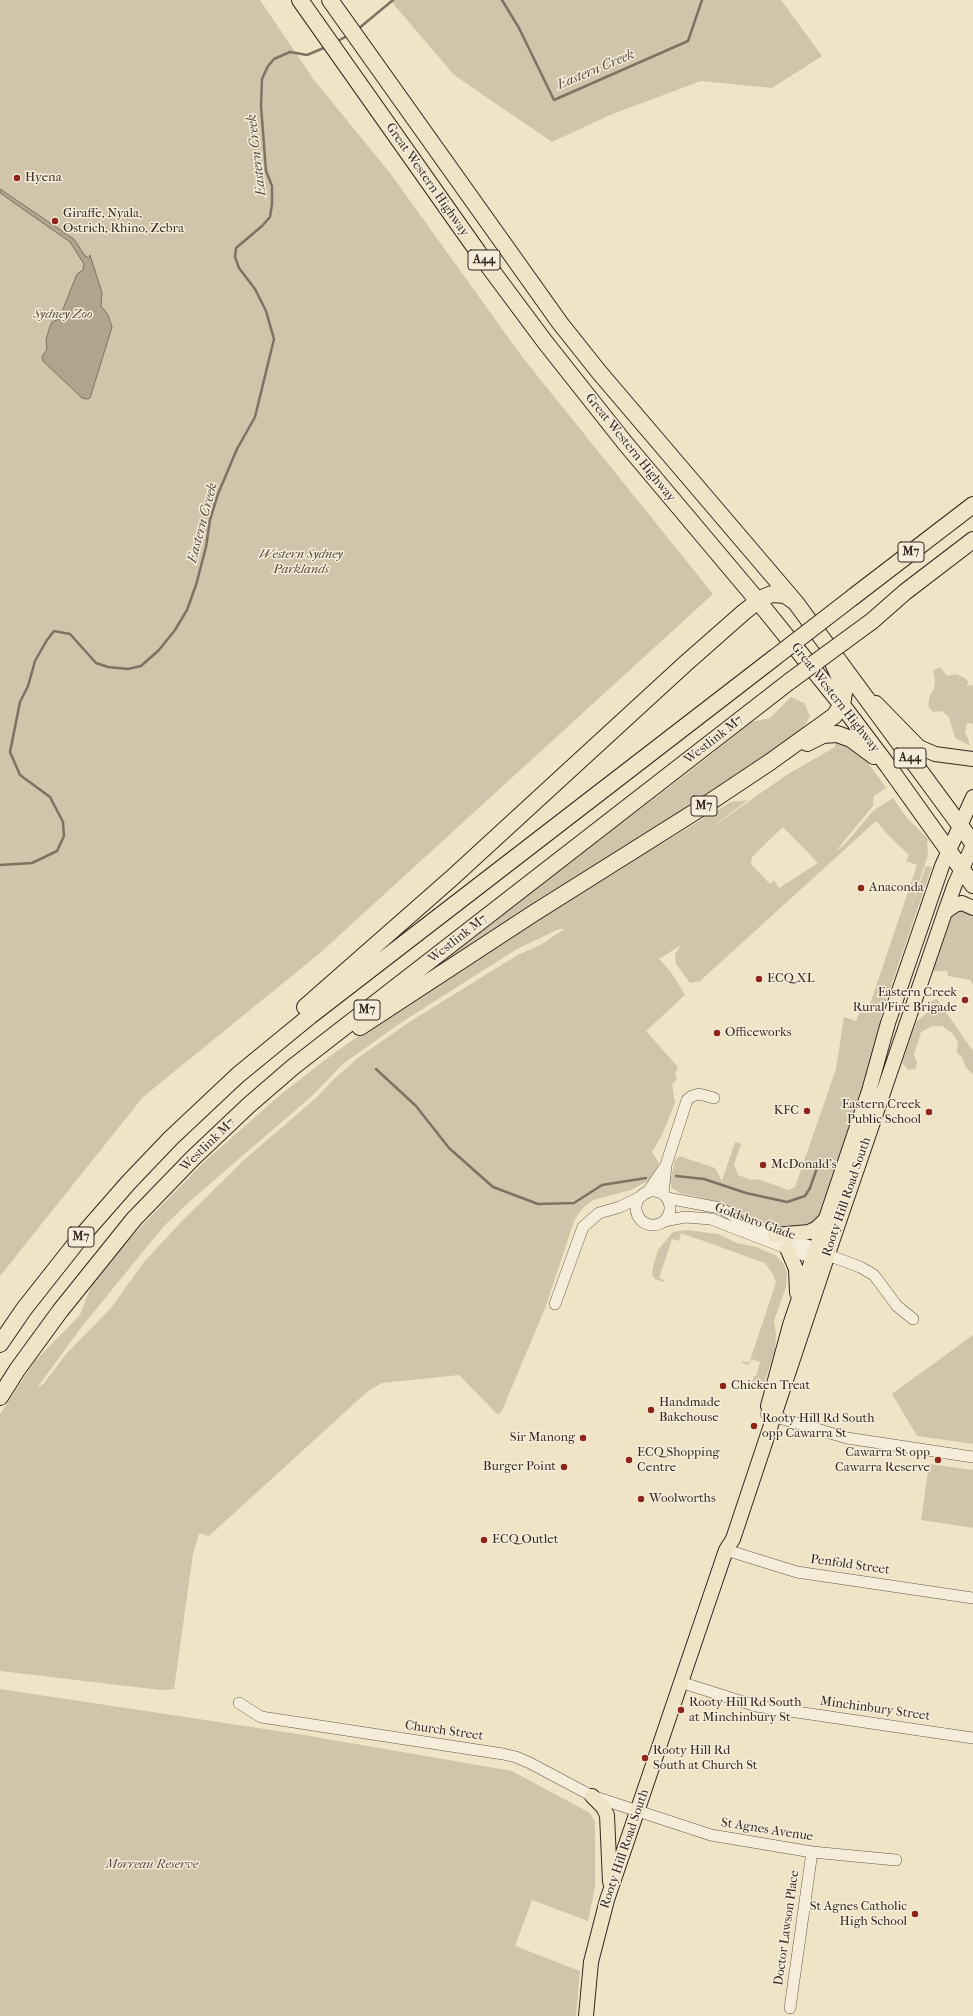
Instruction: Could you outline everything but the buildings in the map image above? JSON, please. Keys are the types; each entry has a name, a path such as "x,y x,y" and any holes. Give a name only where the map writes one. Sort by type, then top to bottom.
{"highway":[{"name":"Great Western Highway","path":"300,0 478,252 545,342 625,443 758,601 842,705 888,766 973,885"},
{"name":"Great Western Highway","path":"330,0 560,323 604,378 796,603 861,689 973,844"},
{"name":"M7","path":"0,1344 24,1309 75,1244 129,1182 170,1138 238,1075 310,1016 973,505"},
{"name":"Westlink M7","path":"0,1397 17,1370 60,1311 134,1219 193,1158 249,1105 293,1067 790,681 872,621 895,601 973,540"},
{"path":"895,601 908,599 973,552"},
{"path":"628,716 678,662 746,600 747,592 745,586"},
{"path":"238,1075 270,1038 453,877 684,664 758,601 772,594 778,594 790,598 796,603"},
{"path":"821,638 843,685 844,697 842,705"},
{"name":"M7","path":"293,1067 343,1039 528,917 637,850 770,762 834,716 842,705"},
{"name":"M7","path":"770,762 823,735 837,734 851,739 888,766"}],"main road":[{"path":"861,689 881,707 919,747 935,754 973,759"},
{"name":"Rooty Hill Road South","path":"586,2016 591,1962 610,1890 726,1550 725,1538 770,1415 819,1254 824,1221 867,1098 888,1023 948,851 973,797"},
{"name":"Rooty Hill Road South","path":"770,1415 782,1350 797,1305 819,1254 945,912 973,844"},
{"path":"945,912 955,905 962,903 973,908"},
{"path":"775,1235 809,1232 817,1228 824,1221"},
{"path":"787,1248 796,1269 797,1305"},
{"path":"592,1796 603,1807 607,1815 610,1890"}],"street":[{"path":"664,1221 670,1212 669,1202 665,1196 666,1165 687,1100 692,1096 699,1094 714,1098"},
{"path":"639,1216 637,1205 666,1165"},
{"name":"Goldsbro Glade","path":"645,1194 652,1191 665,1196 720,1208 751,1227 775,1235 819,1254"},
{"path":"555,1304 580,1232 594,1215 607,1209 620,1207 645,1194"},
{"name":"Goldsbro Glade","path":"620,1207 639,1216 644,1222 652,1224 686,1217 711,1219 787,1248 819,1254"},
{"path":"819,1254 860,1266 874,1275 897,1306 914,1318"},
{"path":"770,1415 847,1438 973,1457"},
{"name":"Penfold Street","path":"726,1550 797,1572 973,1598"},
{"name":"Minchinbury Street","path":"680,1682 756,1706 973,1738"},
{"name":"Church Street","path":"239,1703 261,1717 503,1754 530,1762 592,1796 637,1812"},
{"name":"St Agnes Avenue","path":"637,1812 711,1835 812,1852 896,1860"},
{"name":"Doctor Lawson Place","path":"790,2008 812,1852"}],"green space":[{"name":"Western Sydney Parklands","path":"0,0 260,0 314,80 390,173 523,358 713,594 320,953 143,1097 0,1276"},
{"path":"390,0 781,0 822,56 772,88 701,81 610,115 552,142 454,75"},
{"path":"940,667 947,676 956,674 965,678 968,682 967,686 973,685 973,724 967,723 965,732 969,745 955,738 949,717 942,711 933,712 928,706 930,695 934,689 935,680 933,671"},
{"path":"791,697 804,703 810,716 805,725 793,737 755,764 427,976 424,973 697,766 752,722 770,718"},
{"path":"836,739 859,750 886,788 874,796 873,806 836,851 844,845 874,810 893,798 907,818 929,840 927,842 928,855 909,913 926,866 932,867 881,1015 876,1053 825,1210 813,1225 778,1228 747,1217 716,1201 680,1193 672,1188 670,1182 675,1160 679,1156 715,1168 722,1181 735,1142 741,1144 734,1164 738,1175 752,1180 758,1179 788,1190 795,1187 836,1069 844,1017 856,1021 860,1011 867,1013 917,865 906,861 909,855 876,821 700,981 690,983 676,964 675,954 681,945 659,959 670,971 685,995 646,1031 678,1067 675,1074 677,1079 672,1085 675,1103 662,1135 652,1152 659,1163 653,1178 631,1190 593,1200 581,1210 574,1221 546,1306 501,1413 497,1414 459,1375 382,1383 368,1391 209,1536 199,1533 193,1554 174,1689 161,1690 0,1671 0,1414 35,1361 80,1315 92,1284 130,1238 203,1163 280,1095 334,1053 396,1010 568,899 615,873 731,802 748,800 702,834 788,774 835,747","holes":["783,827 818,863 779,888 774,880 770,884 751,864 752,857","559,929 564,929 542,944 516,956 411,1021 359,1057 334,1079 317,1097 244,1160 182,1221 144,1262 111,1308 67,1353 44,1383 37,1388 80,1329 163,1227 190,1201 313,1095 343,1064 402,1022 517,949"]},
{"path":"962,909 973,913 973,985 970,980 948,976 947,971 932,971 953,914"},
{"path":"937,999 973,1051 973,1075 965,1066 962,1057 957,1053 958,1042 952,1033 942,1026 932,1026 921,1032 914,1055 917,1061 916,1069 908,1070 902,1063 916,1022 927,1013 929,1002"},
{"path":"686,1230 718,1234 737,1243 756,1247 775,1255 783,1263 787,1273 786,1287 774,1321 776,1334 775,1351 763,1386 752,1382 754,1376 756,1376 760,1362 751,1359 749,1365 742,1363 743,1361 749,1363 766,1313 776,1282 772,1273 765,1263 681,1233 679,1241 672,1239 659,1278 664,1280 664,1282 655,1279 652,1275 658,1250 673,1232"},
{"path":"973,1335 973,1444 917,1436 892,1394"},
{"path":"929,1464 973,1470 973,1528 921,1520"},
{"name":"Morreau Reserve","path":"0,1689 298,1734 512,1771 590,1813 595,1822 595,1887 588,1921 532,1900 515,1946 580,1971 576,2016 0,2016"}],"shaded area":[{"path":"0,189 74,239 85,256 89,258 90,255 102,293 101,306 108,315 112,327 90,398 82,398 43,361 42,357 47,349 46,340 50,326 52,322 59,319 77,274 83,270 84,264 70,242 0,193"}],"waterway":[{"name":"Eastern Creek","path":"358,29 393,0"},
{"name":"Eastern Creek","path":"502,0 519,28 554,100 688,41 702,0"},
{"name":"Eastern Creek","path":"336,42 349,35"},
{"name":"Eastern Creek","path":"0,865 32,863 57,851 64,836 63,822 50,797 20,775 10,752 20,702 28,686 35,661 47,640 54,631 70,634 96,663 108,667 128,669 141,666 159,650 175,630 187,610 196,585 206,547 210,520 218,494 237,449 255,417 274,339 266,311 255,289 239,268 235,257 236,248 262,226 270,217 272,204 272,186 266,171 261,106 262,79 268,66 274,59 290,52 307,55 326,47"},
{"path":"376,1069 416,1106 449,1148 493,1187 538,1204 574,1203 602,1185 646,1178"},
{"path":"676,1176 704,1179 746,1193 787,1202 805,1196 810,1188 819,1162"}],"place":[{"name":"Hyena","path":"17,178"},
{"name":"Giraffe, Nyala, Ostrich, Rhino, Zebra","path":"55,221"},
{"name":"Anaconda","path":"861,888"},
{"name":"ECQ XL","path":"759,979"},
{"name":"Eastern Creek Rural Fire Brigade","path":"965,1000"},
{"name":"Officeworks","path":"717,1033"},
{"name":"KFC","path":"807,1111"},
{"name":"Eastern Creek Public School","path":"929,1112"},
{"name":"McDonald's","path":"763,1165"},
{"name":"Chicken Treat","path":"723,1386"},
{"name":"Handmade Bakehouse","path":"651,1410"},
{"name":"Rooty Hill Rd South opp Cawarra St","path":"754,1426"},
{"name":"Sir Manong","path":"583,1438"},
{"name":"ECQ Shopping Centre","path":"629,1460"},
{"name":"Cawarra St opp Cawarra Reserve","path":"938,1460"},
{"name":"Burger Point","path":"564,1467"},
{"name":"Woolworths","path":"641,1499"},
{"name":"ECQ Outlet","path":"484,1540"},
{"name":"Rooty Hill Rd South at Minchinbury St","path":"681,1710"},
{"name":"Rooty Hill Rd South at Church St","path":"645,1758"},
{"name":"St Agnes Catholic High School","path":"915,1914"}],"park label":[{"name":"Sydney Zoo","path":"63,315"}]}
